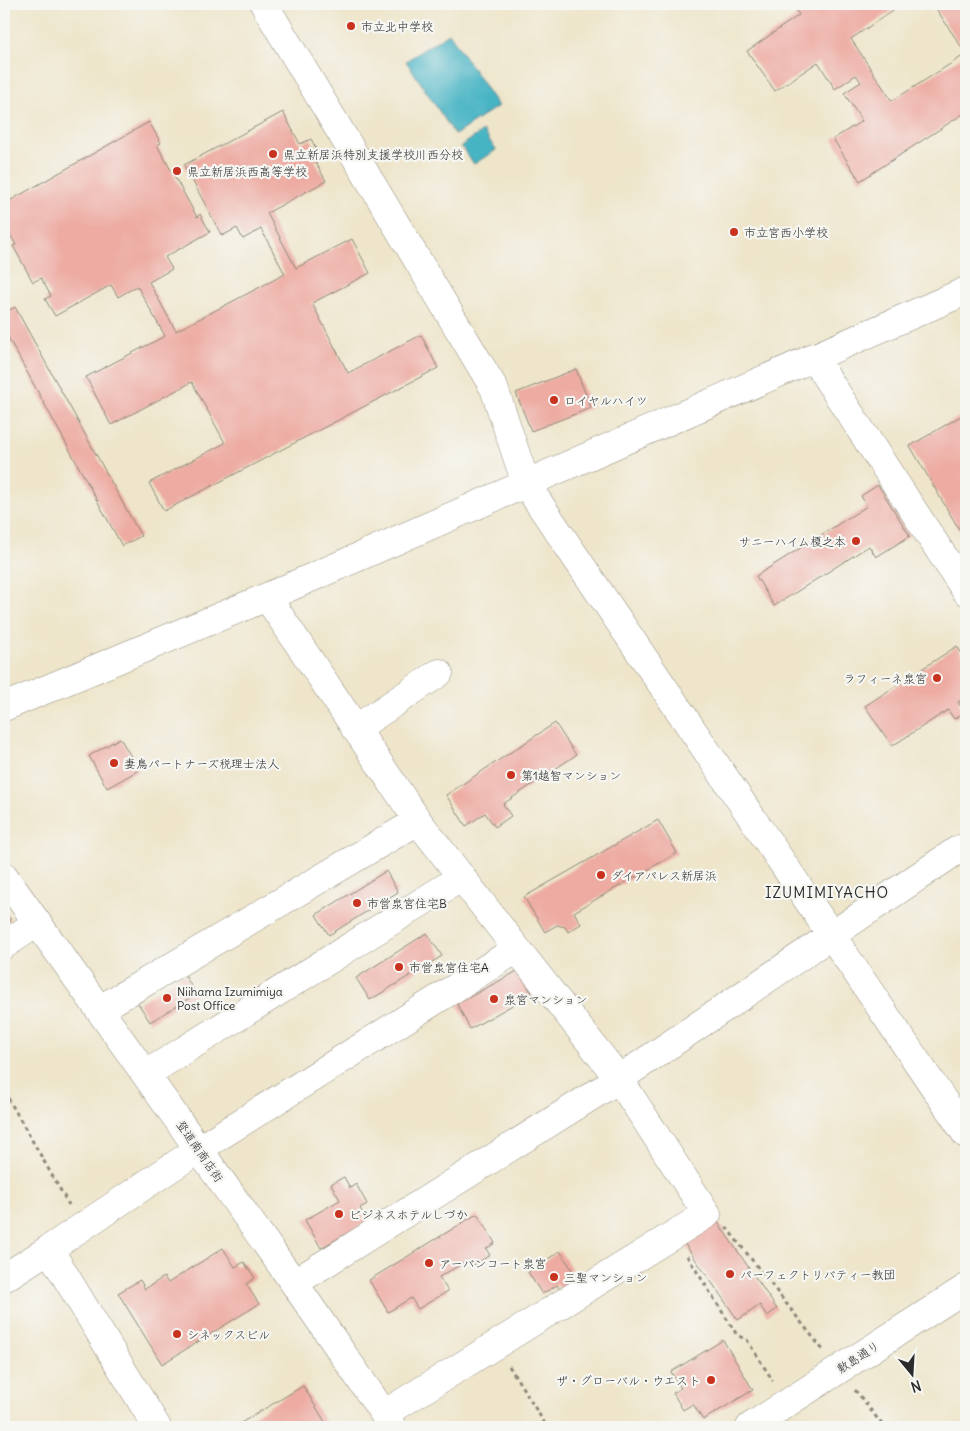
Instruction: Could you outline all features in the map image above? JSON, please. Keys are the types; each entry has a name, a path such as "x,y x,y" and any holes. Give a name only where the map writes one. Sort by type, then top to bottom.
{"street":[{"path":"264,4 494,388 526,484 966,1134"},
{"path":"4,707 267,597 966,291"},
{"path":"813,357 966,591"},
{"path":"267,597 418,820 619,1079 707,1214 496,1344 388,1421"},
{"path":"355,728 439,673"},
{"path":"100,1009 418,820"},
{"path":"294,1283 619,1079 959,849"},
{"name":"登道南商店街","path":"4,876 294,1283 388,1421"},
{"path":"146,1074 462,877"},
{"path":"4,945 37,923"},
{"path":"5,1272 48,1249 199,1149 517,949"},
{"path":"48,1249 157,1427"},
{"name":"敷島通り","path":"750,1427 788,1418 838,1370 966,1288"}],"path":[{"path":"4,1091 81,1227"},
{"path":"707,1214 718,1217 884,1427"},
{"path":"673,1235 736,1335 748,1340 774,1381 788,1418"},
{"path":"496,1344 547,1427"}],"water":[{"path":"449,33 498,106 455,135 406,61"},
{"path":"483,131 496,150 474,164 461,146"}],"building":[{"path":"792,4 803,4 807,10 816,4 902,4 851,39 892,101 966,54 966,112 860,181 833,139 862,121 844,93 861,82 856,75 835,89 818,62 775,91 747,51 799,15"},
{"path":"933,4 966,4 966,54"},
{"path":"283,112 300,144 311,139 321,158 315,161 326,181 267,213 296,268 352,239 370,273 312,303 348,373 421,335 438,368 164,511 149,483 225,443 192,382 111,425 86,377 165,336 137,286 118,297 111,285 55,316 45,299 51,296 41,278 33,282 13,246 16,245 4,224 4,204 149,122 161,143 157,145 197,217 200,214 210,232 165,257 172,269 149,282 176,331 285,274 261,229 243,239 237,228 222,236 184,165"},
{"path":"15,307 141,536 122,546 4,330 4,313"},
{"name":"ロイヤルハイツ","path":"576,369 591,408 531,431 516,393"},
{"path":"966,413 966,541 910,446"},
{"name":"サニーハイム榎之本","path":"878,485 910,536 876,557 869,546 774,606 756,576 867,506 861,496"},
{"name":"ラフィーネ泉宮","path":"957,646 966,660 966,697 958,702 965,712 954,719 948,710 892,746 865,706"},
{"name":"第1越智マンション","path":"555,723 576,755 503,804 511,816 495,827 485,813 466,826 446,795"},
{"name":"妻鳥パートナーズ税理士法人","path":"120,738 139,770 107,788 89,756"},
{"name":"ダイアパレス新居浜","path":"658,820 677,853 574,912 581,924 568,932 565,927 557,925 545,932 524,897"},
{"name":"市営泉宮住宅B","path":"386,871 398,892 329,935 316,915"},
{"path":"6,914 11,920 4,924 4,915"},
{"name":"市営泉宮住宅A","path":"427,933 442,956 370,1000 356,978"},
{"name":"泉宮マンション","path":"519,970 532,994 470,1029 457,1004"},
{"path":"184,974 196,994 150,1022 138,1003"},
{"name":"ビジネスホテルしづか","path":"344,1177 350,1188 356,1184 367,1204 360,1208 367,1222 321,1248 305,1220 340,1200 331,1184"},
{"name":"アーバンコート泉宮","path":"477,1214 495,1243 486,1249 490,1255 474,1265 467,1261 439,1277 448,1291 418,1309 411,1298 388,1312 369,1280"},
{"name":"パーフェクトリバティー教団","path":"717,1221 777,1309 767,1316 760,1305 738,1320 684,1243"},
{"name":"シネックスビル","path":"223,1248 235,1267 244,1262 255,1278 246,1284 259,1304 162,1364 118,1293 140,1280 145,1289 164,1277 168,1283"},
{"name":"三聖マンション","path":"560,1251 580,1282 562,1293 557,1285 542,1294 528,1272"},
{"name":"ザ・グローバル・ウエスト","path":"723,1340 753,1390 703,1420 693,1404 683,1410 673,1393 681,1388 671,1372"},
{"path":"303,1386 327,1425 322,1427 234,1427"}],"place":[{"name":"市立北中学校","path":"351,26"},
{"name":"県立新居浜特別支援学校川西分校","path":"273,154"},
{"name":"県立新居浜西高等学校","path":"177,171"},
{"name":"市立宮西小学校","path":"734,232"},
{"name":"ロイヤルハイツ","path":"554,400"},
{"name":"サニーハイム榎之本","path":"856,541"},
{"name":"ラフィーネ泉宮","path":"937,678"},
{"name":"妻鳥パートナーズ税理士法人","path":"114,763"},
{"name":"第1越智マンション","path":"511,775"},
{"name":"ダイアパレス新居浜","path":"601,875"},
{"name":"市営泉宮住宅B","path":"357,903"},
{"name":"市営泉宮住宅A","path":"399,967"},
{"name":"Niihama Izumimiya Post Office","path":"167,998"},
{"name":"泉宮マンション","path":"494,999"},
{"name":"ビジネスホテルしづか","path":"339,1214"},
{"name":"アーバンコート泉宮","path":"429,1263"},
{"name":"パーフェクトリバティー教団","path":"730,1274"},
{"name":"三聖マンション","path":"554,1277"},
{"name":"シネックスビル","path":"177,1334"},
{"name":"ザ・グローバル・ウエスト","path":"711,1380"}],"district":[{"name":"IZUMIMIYACHO","path":"827,892"}]}
